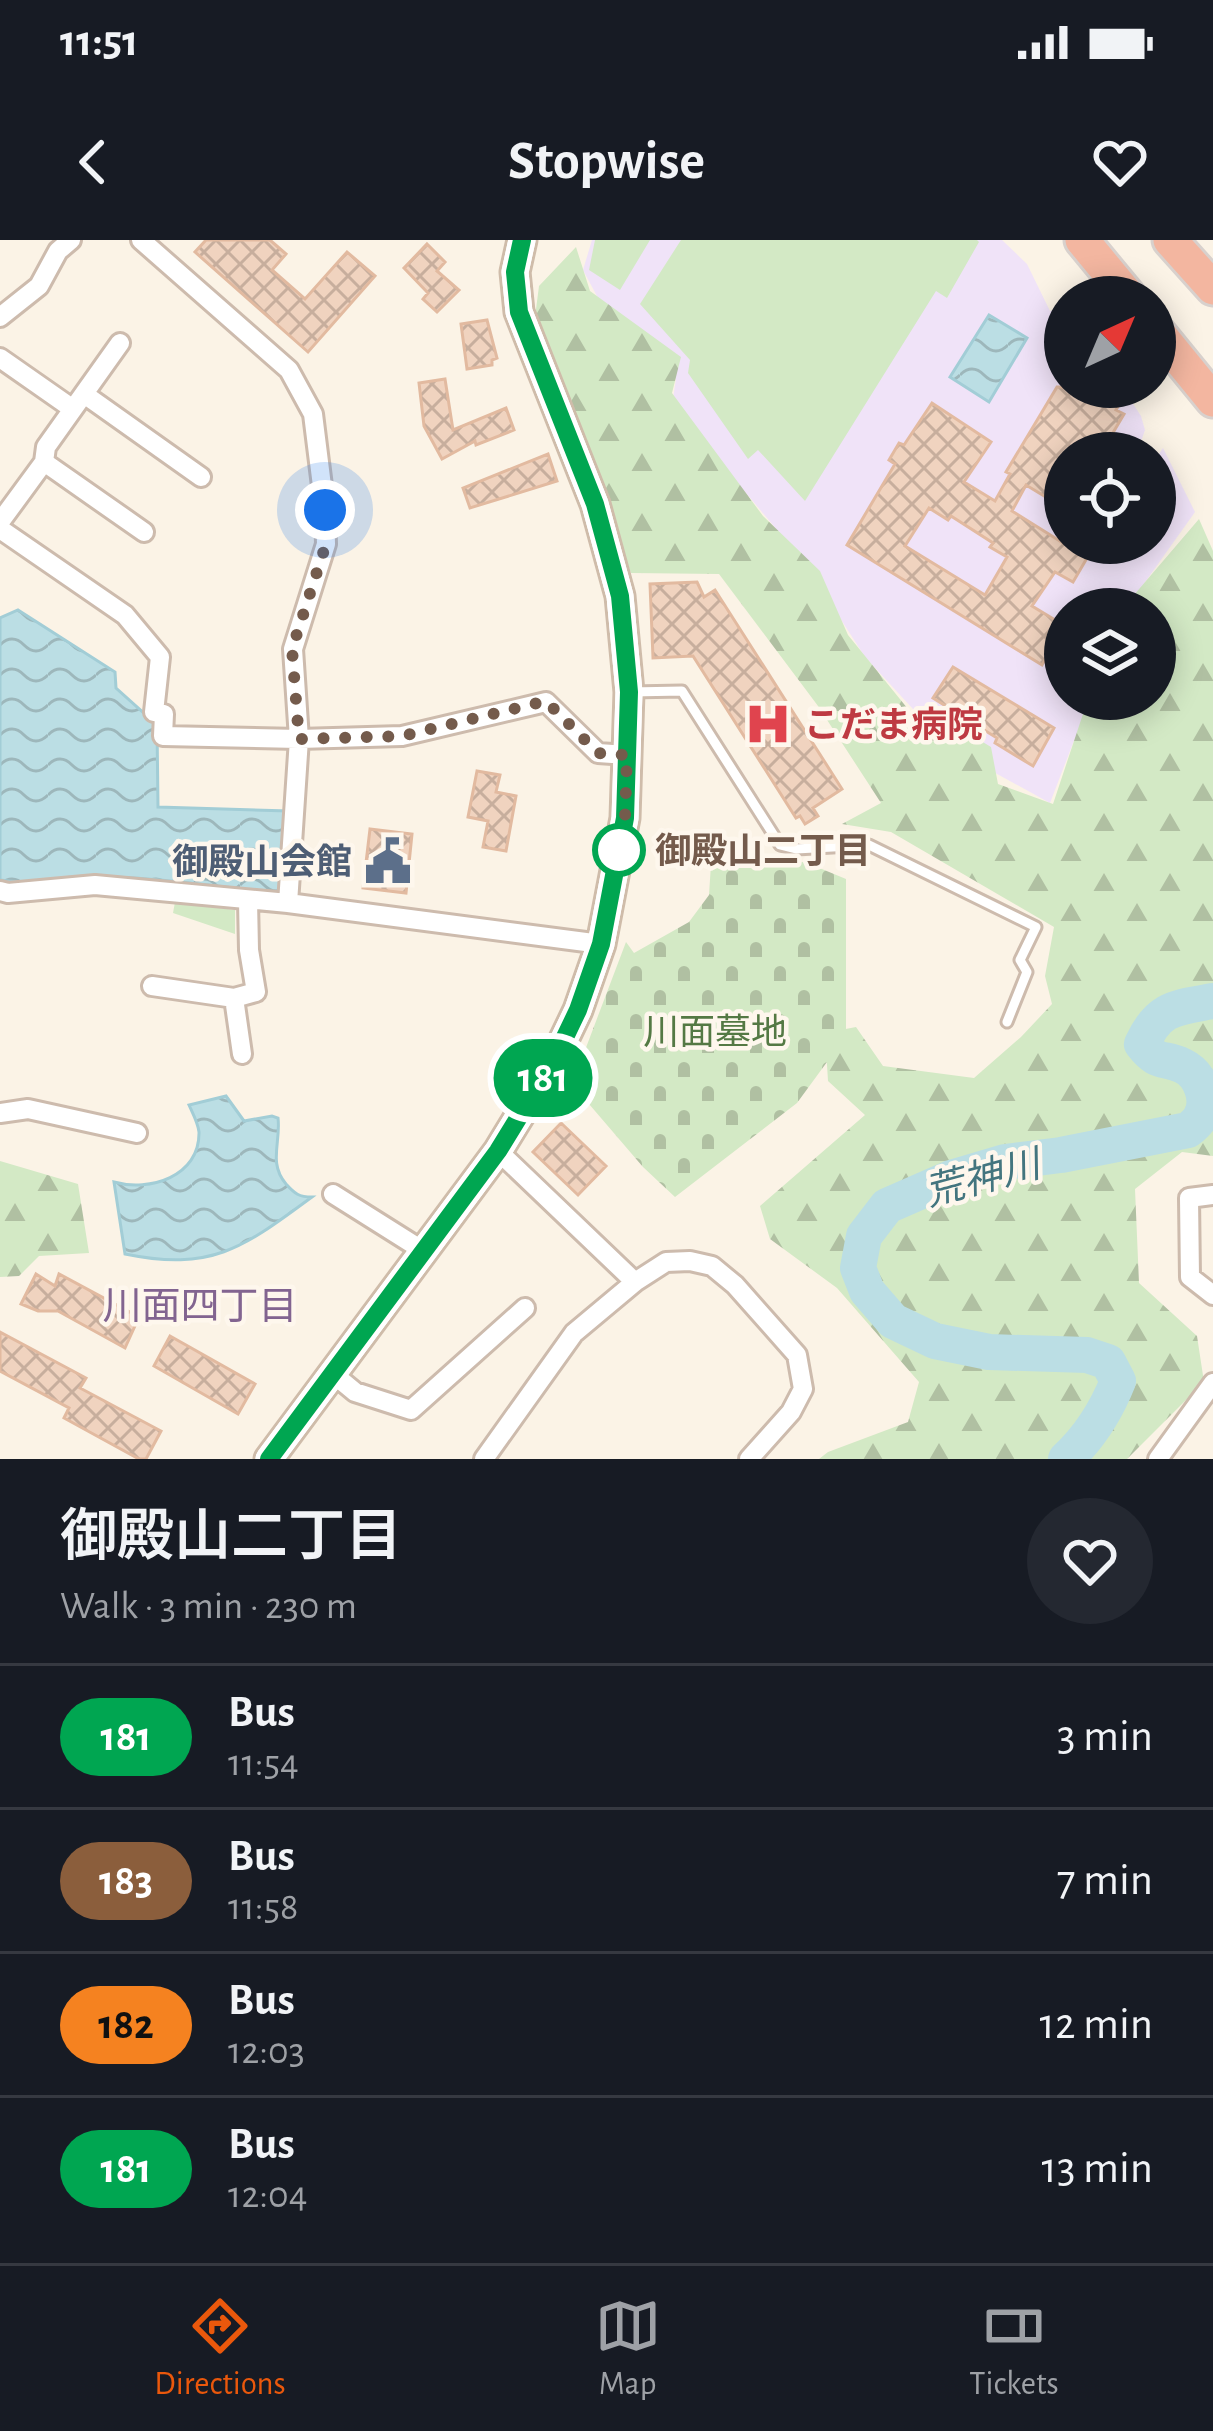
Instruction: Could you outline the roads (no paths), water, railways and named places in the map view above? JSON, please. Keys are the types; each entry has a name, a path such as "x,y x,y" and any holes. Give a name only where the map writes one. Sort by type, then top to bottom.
{"highway":[{"path":"1082,240 1112,276"},
{"path":"1170,240 1213,288"},
{"path":"1176,354 1213,400"}],"street":[{"path":"269,1459 498,1151 555,1058 601,944 625,818 629,692 620,596 595,504 519,312 515,272 522,240"},
{"path":"150,243 289,370 313,414 326,544 292,649 299,739 288,903"},
{"path":"0,316 39,286 59,244"},
{"path":"121,343 46,447 44,462 0,526 125,615 160,657 154,712 164,714 163,736 402,736 546,701 598,753 627,755"},
{"path":"0,358 201,477"},
{"path":"44,462 144,532"},
{"path":"0,891 94,885 288,903 601,944"},
{"path":"152,986 234,998 256,992 248,900"},
{"path":"234,998 242,1054"},
{"path":"0,1113 28,1109 137,1133"},
{"path":"498,1151 635,1282"},
{"path":"333,1194 422,1250"},
{"path":"1213,1195 1189,1198 1190,1276 1213,1295"},
{"path":"485,1458 574,1333 666,1262 690,1262 712,1266 735,1285 797,1355 803,1389 791,1412 749,1459"},
{"path":"332,1373 355,1392 411,1410 525,1308"},
{"path":"1158,1459 1213,1383"}],"lane":[{"path":"629,692 682,691 780,844 796,849 869,845 1036,927 1020,960 1027,972 1007,1022"}],"water":[{"path":"989,315 1027,338 989,402 950,377"},
{"path":"18,610 115,672 116,688 157,725 158,807 288,811 281,894 118,877 0,880 0,618"},
{"path":"226,1096 244,1121 278,1118 276,1160 281,1176 295,1193 312,1197 226,1251 182,1260 125,1254 114,1182 142,1185 182,1170 197,1147 199,1132 189,1105"}],"waterway":[{"name":"荒神川","path":"1066,1459 1090,1433 1118,1381 1108,1362 1087,1355 989,1352 935,1341 893,1321 867,1291 858,1268 864,1236 887,1206 951,1178 1005,1162 1188,1130 1204,1109 1199,1081 1189,1070 1157,1058 1142,1044 1155,1023 1170,1011 1213,1001"}],"place":[{"name":"こだま病院","path":"768,724"},
{"name":"御殿山二丁目","path":"619,850"},
{"name":"御殿山会館","path":"388,861"}],"district":[{"name":"川面四丁目","path":"200,1305"}],"park label":[{"name":"川面墓地","path":"715,1031"}]}
